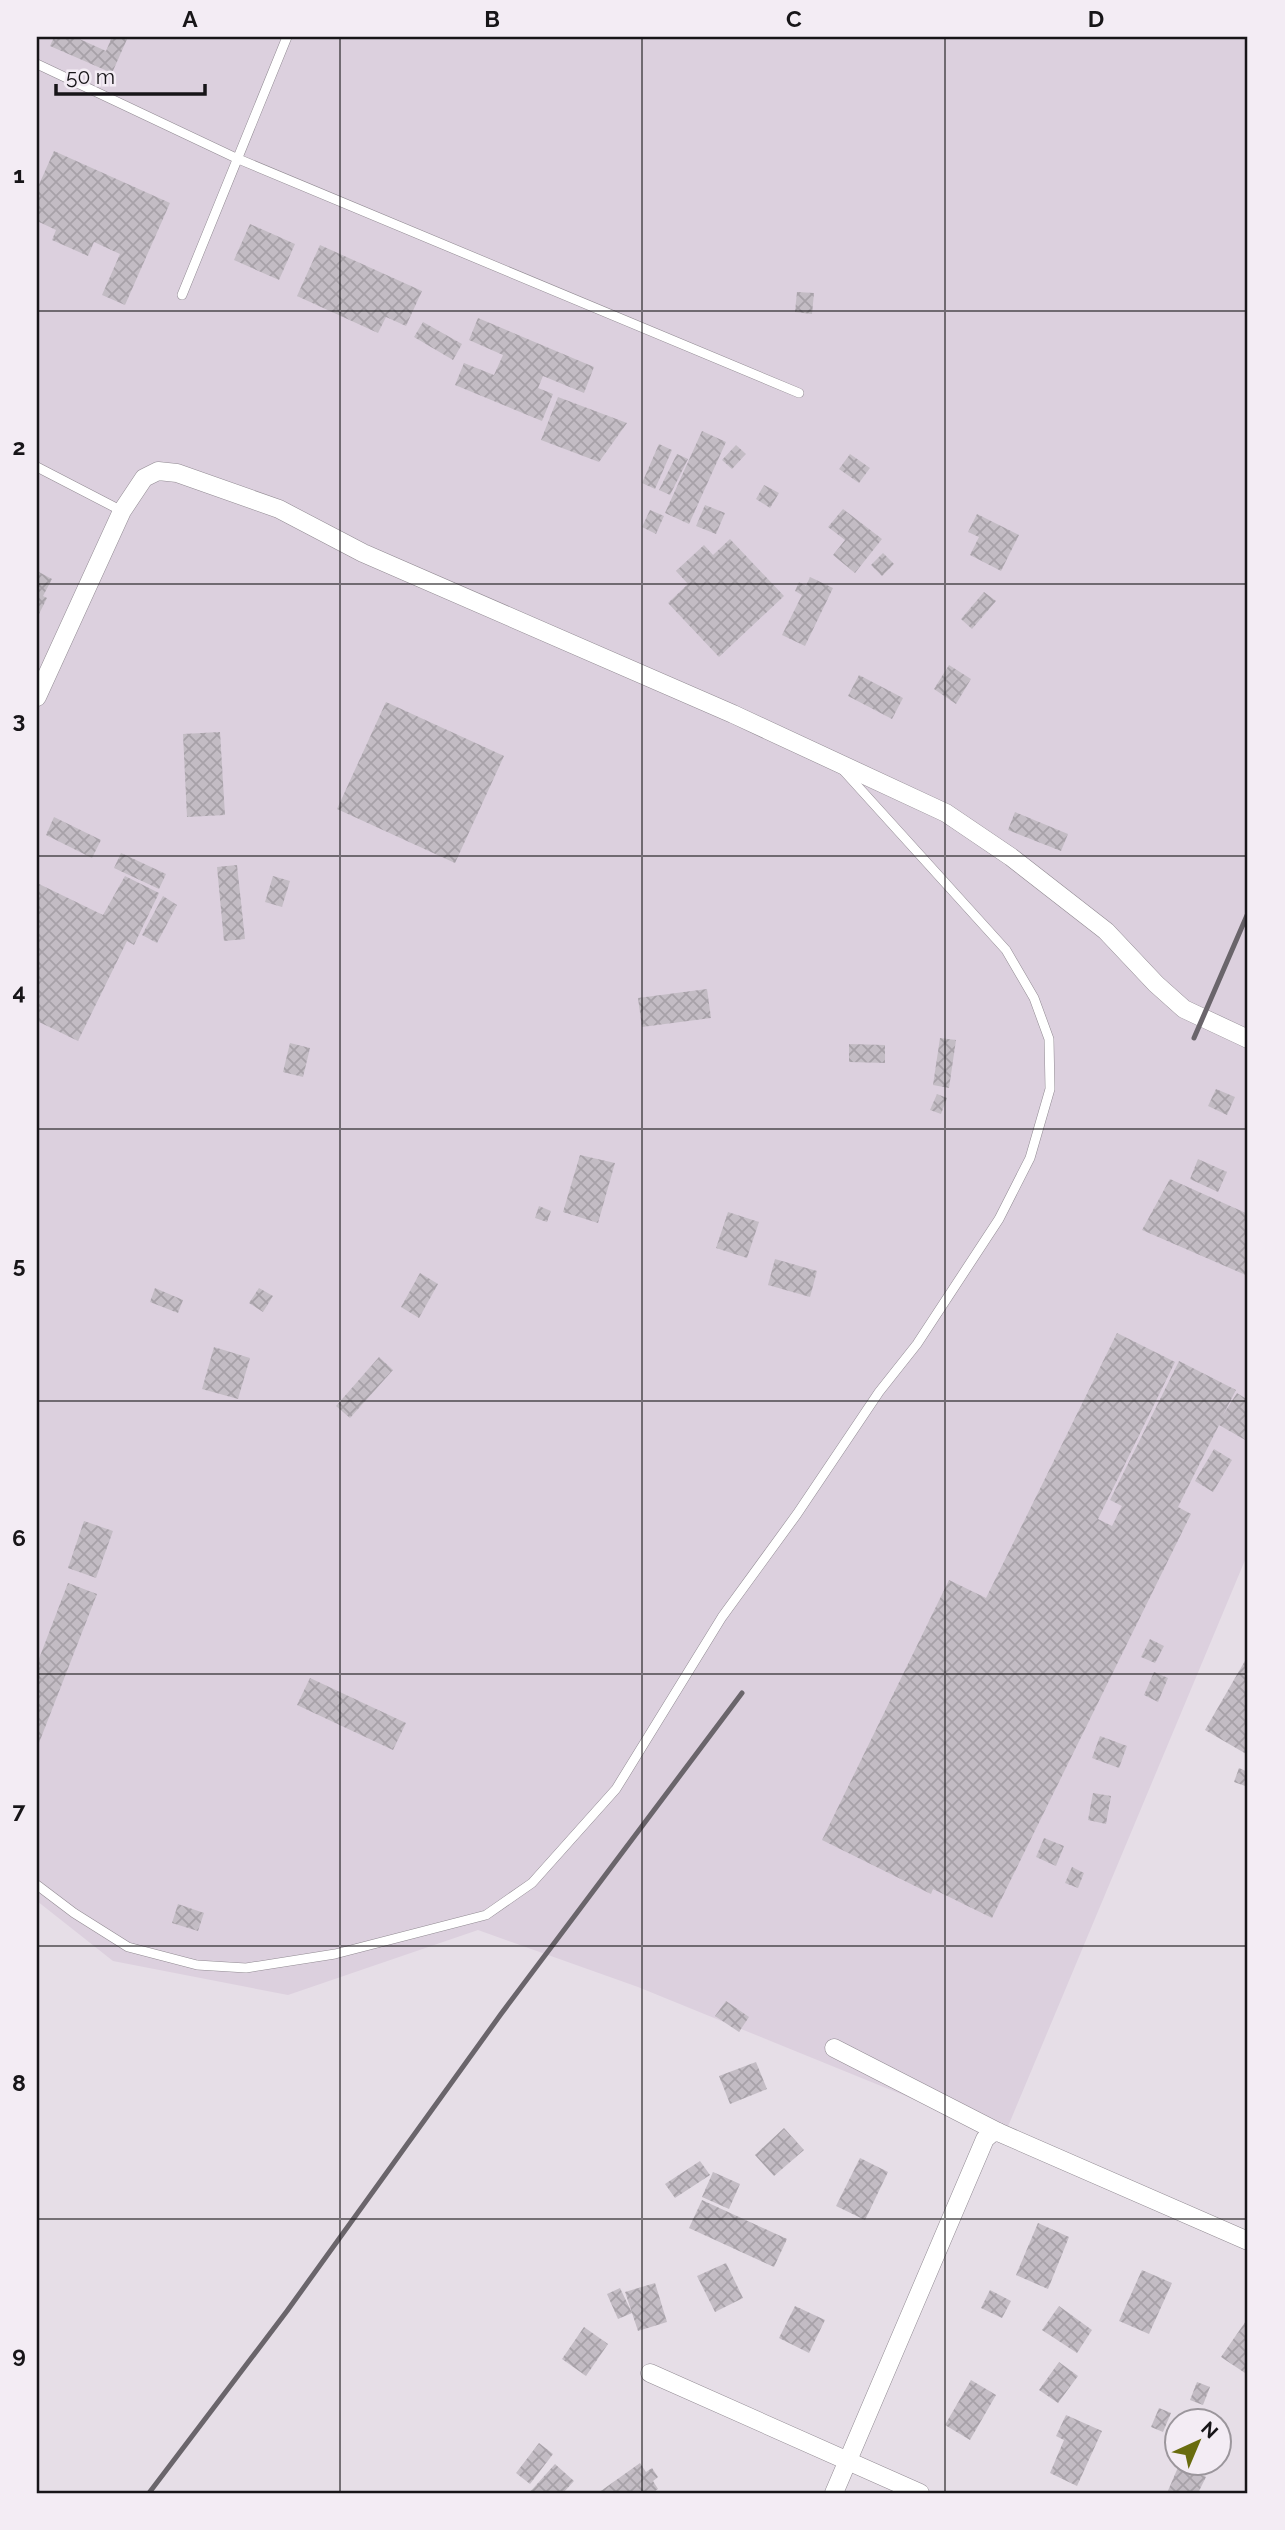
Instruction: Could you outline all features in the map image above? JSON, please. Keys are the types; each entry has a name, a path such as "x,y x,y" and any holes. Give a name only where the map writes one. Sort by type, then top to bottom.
{"street":[{"path":"37,697 122,511 144,478 158,471 177,472 279,509 363,553 832,758 946,813 1011,857 1106,931 1156,984 1184,1009 1248,1039"},
{"path":"834,2048 998,2132 1248,2241"},
{"path":"834,2493 985,2139 998,2132"},
{"path":"650,2373 920,2493"}],"lane":[{"path":"182,295 287,37"},
{"path":"37,64 236,158 799,393"},
{"path":"37,467 122,511"},
{"path":"37,1885 74,1913 128,1947 197,1965 246,1968 335,1954 486,1915 532,1883 616,1789 722,1617 797,1514 879,1392 917,1344 999,1220 1030,1158 1050,1089 1049,1039 1034,998 1006,950 832,758"}],"shaded area":[{"path":"37,37 1248,37 1248,1553 1004,2136 638,1987 478,1930 288,1995 113,1961 37,1901"}],"building":[{"path":"54,37 75,37 106,51 112,37 128,37 112,73 50,46"},
{"path":"54,151 170,203 125,305 102,295 120,254 94,242 88,256 52,240 56,230 37,221 37,189"},
{"path":"250,224 295,244 279,280 234,260"},
{"path":"320,245 422,291 406,326 386,317 378,333 297,296"},
{"path":"797,292 814,293 812,314 795,312"},
{"path":"478,318 594,367 584,393 543,376 538,388 553,394 542,421 455,385 464,363 494,375 503,355 469,340"},
{"path":"423,322 462,344 453,360 414,337"},
{"path":"558,397 627,423 599,462 541,440"},
{"path":"702,431 726,442 689,524 665,513"},
{"path":"659,444 672,450 655,489 642,483"},
{"path":"736,445 746,454 732,469 722,460"},
{"path":"677,454 688,459 670,495 659,490"},
{"path":"850,454 870,468 859,483 839,469"},
{"path":"764,485 779,493 770,508 756,499"},
{"path":"705,505 725,513 716,534 696,526"},
{"path":"843,509 882,539 855,573 833,555 845,540 828,527"},
{"path":"650,510 664,516 656,534 642,527"},
{"path":"977,514 1019,535 1001,571 970,555 979,537 968,532"},
{"path":"730,539 784,596 719,657 668,603 688,584 676,571 704,545 713,555"},
{"path":"883,553 894,564 882,576 871,565"},
{"path":"37,571 52,579 43,596 47,598 37,618"},
{"path":"810,577 833,588 805,646 782,635 802,595 795,591 799,582 806,586"},
{"path":"984,592 996,601 972,629 961,619"},
{"path":"949,665 971,679 956,704 934,689"},
{"path":"859,675 903,698 892,719 848,696"},
{"path":"386,702 504,756 455,863 337,809"},
{"path":"220,732 225,815 187,817 183,734"},
{"path":"1015,812 1068,834 1061,851 1008,830"},
{"path":"54,817 101,840 92,858 46,835"},
{"path":"121,853 166,874 159,889 114,868"},
{"path":"237,865 245,939 224,941 217,867"},
{"path":"125,876 159,893 134,945 127,941 78,1041 37,1021 37,883 103,915"},
{"path":"273,876 290,881 282,907 265,902"},
{"path":"163,896 177,905 157,943 142,935"},
{"path":"707,989 711,1018 642,1027 638,998"},
{"path":"940,1038 956,1040 949,1088 933,1085"},
{"path":"290,1043 310,1048 303,1077 283,1072"},
{"path":"849,1044 885,1045 885,1063 849,1062"},
{"path":"1216,1089 1235,1097 1227,1115 1208,1106"},
{"path":"937,1094 947,1098 941,1114 930,1110"},
{"path":"580,1155 615,1163 598,1223 563,1212"},
{"path":"1198,1159 1227,1172 1218,1192 1190,1179"},
{"path":"1170,1179 1248,1214 1248,1276 1142,1230"},
{"path":"539,1206 551,1211 547,1222 535,1218"},
{"path":"728,1212 759,1222 747,1258 716,1248"},
{"path":"775,1259 817,1271 810,1297 768,1285"},
{"path":"420,1273 438,1284 419,1318 401,1307"},
{"path":"155,1288 183,1300 178,1313 150,1302"},
{"path":"259,1288 273,1296 263,1312 249,1303"},
{"path":"1117,1333 1175,1362 1098,1519 1112,1526 1122,1506 1110,1500 1179,1361 1236,1390 1223,1415 1237,1393 1248,1400 1248,1439 1247,1441 1219,1425 1178,1507 1191,1514 992,1918 933,1889 931,1894 822,1840 949,1580 986,1598"},
{"path":"214,1347 250,1358 238,1399 202,1389"},
{"path":"379,1357 393,1370 350,1418 336,1406"},
{"path":"1214,1449 1232,1460 1213,1492 1195,1481"},
{"path":"84,1521 113,1531 96,1578 68,1568"},
{"path":"68,1583 97,1594 37,1748 37,1664"},
{"path":"1150,1639 1164,1646 1155,1663 1141,1657"},
{"path":"1246,1659 1248,1660 1248,1755 1205,1730"},
{"path":"1154,1672 1168,1678 1158,1702 1144,1695"},
{"path":"310,1678 406,1723 393,1750 297,1705"},
{"path":"1100,1736 1127,1746 1119,1768 1092,1758"},
{"path":"1239,1768 1248,1772 1248,1787 1234,1782"},
{"path":"1093,1793 1111,1796 1106,1824 1088,1820"},
{"path":"1044,1838 1064,1846 1056,1866 1036,1857"},
{"path":"1072,1867 1084,1873 1078,1888 1065,1883"},
{"path":"178,1904 204,1913 198,1931 172,1923"},
{"path":"726,2001 749,2017 739,2032 715,2016"},
{"path":"756,2062 767,2089 730,2104 719,2076"},
{"path":"784,2128 804,2150 774,2176 755,2155"},
{"path":"860,2158 888,2172 865,2220 836,2206"},
{"path":"700,2161 710,2175 675,2198 665,2184"},
{"path":"713,2172 740,2184 729,2209 702,2197"},
{"path":"702,2200 787,2239 774,2267 689,2228"},
{"path":"1038,2223 1069,2237 1048,2289 1016,2275"},
{"path":"726,2263 743,2298 715,2312 697,2276"},
{"path":"1142,2270 1172,2283 1149,2334 1119,2321"},
{"path":"655,2283 667,2322 638,2331 625,2292"},
{"path":"620,2288 632,2313 618,2319 607,2294"},
{"path":"990,2290 1011,2301 1002,2318 981,2308"},
{"path":"795,2306 825,2320 809,2353 779,2338"},
{"path":"1059,2306 1092,2330 1077,2353 1042,2330"},
{"path":"1248,2318 1248,2369 1245,2373 1221,2357"},
{"path":"584,2327 608,2344 586,2376 562,2359"},
{"path":"1059,2362 1078,2376 1058,2403 1039,2390"},
{"path":"971,2380 996,2395 970,2440 945,2425"},
{"path":"1197,2382 1210,2387 1203,2405 1190,2400"},
{"path":"1159,2408 1162,2409 1162,2432 1151,2427"},
{"path":"1066,2415 1102,2431 1077,2486 1050,2473 1064,2440 1056,2436"},
{"path":"539,2443 553,2454 530,2484 516,2473"},
{"path":"640,2463 646,2472 652,2468 658,2477 653,2481 658,2489 652,2493 598,2493"},
{"path":"555,2464 574,2481 563,2493 529,2493"},
{"path":"1173,2478 1206,2478 1198,2493 1167,2493"}],"railway":[{"path":"1194,1038 1248,913"},
{"path":"149,2493 287,2311 501,2014 742,1693"}]}
